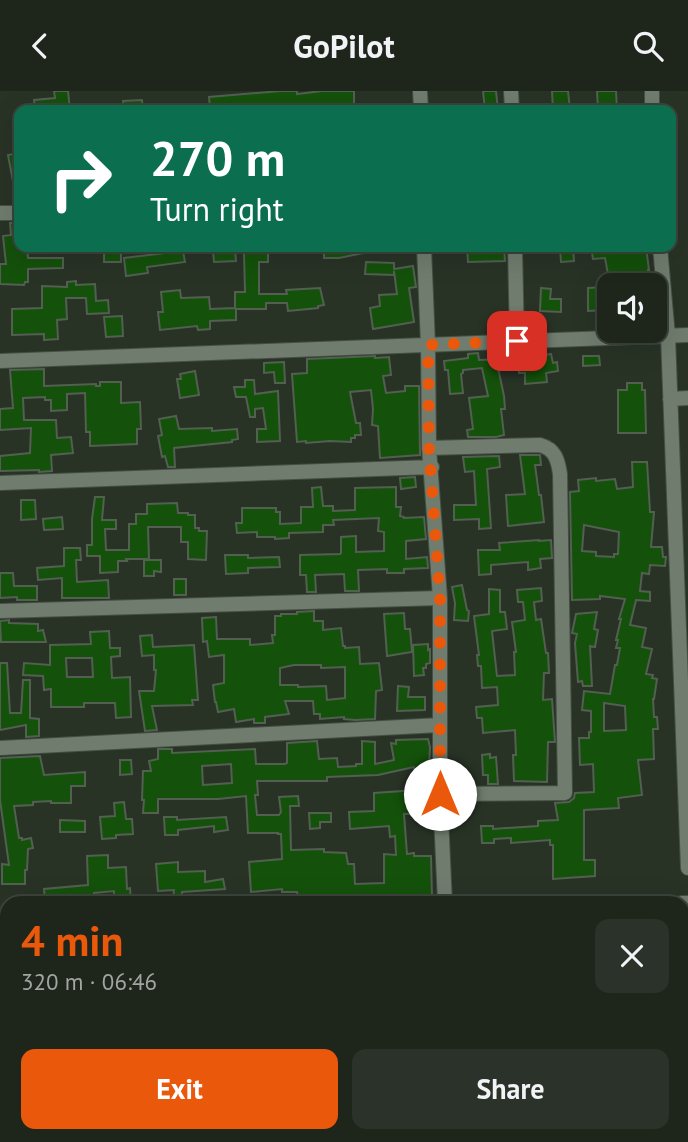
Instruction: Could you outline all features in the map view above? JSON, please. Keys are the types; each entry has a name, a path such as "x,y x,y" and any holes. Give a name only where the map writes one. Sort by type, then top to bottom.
{"street":[{"path":"424,252 429,448 440,598 440,794 445,896"},
{"path":"515,252 517,341"},
{"path":"660,252 662,273"},
{"path":"688,335 667,336 688,868"},
{"path":"0,361 597,338"},
{"path":"670,399 688,398"},
{"path":"429,448 540,446 550,449 557,457 560,474 565,793 440,794"},
{"path":"0,483 432,467"},
{"path":"0,611 440,598"},
{"path":"0,748 440,725"}],"building":[{"path":"54,91 68,91 69,105 34,105 34,100 55,98"},
{"path":"281,91 297,91 297,94 354,91 354,104 210,105 209,97"},
{"path":"483,91 496,91 497,105 484,105"},
{"path":"552,91 568,91 569,105 553,105"},
{"path":"597,91 616,91 617,105 598,105"},
{"path":"142,100 142,105 123,105 123,101"},
{"path":"14,154 14,187 8,155"},
{"path":"10,223 14,223 14,252 27,252 28,258 63,258 63,268 28,269 28,282 24,285 0,284 0,264 6,264 3,236 11,235"},
{"path":"104,252 121,252 121,262 104,262"},
{"path":"183,252 185,262 147,267 148,273 126,276 124,258"},
{"path":"213,252 235,252 236,261 214,262"},
{"path":"324,252 368,252 339,258 324,258"},
{"path":"467,252 504,252 505,261 468,262"},
{"path":"560,252 573,252 574,261 561,262"},
{"path":"592,252 647,252 648,273 608,273 605,258 593,259"},
{"path":"244,253 268,253 268,262 259,262 259,294 287,294 286,290 320,288 324,305 288,311 287,303 266,303 266,309 236,309 236,320 210,321 210,329 198,330 197,326 160,330 158,312 163,312 161,292 180,290 181,298 209,297 210,309 235,308 235,292 245,292"},
{"path":"366,262 394,263 394,269 413,266 416,287 409,288 414,322 373,329 370,308 380,306 379,295 397,294 394,271 394,275 365,274"},
{"path":"76,281 76,285 95,284 96,301 108,300 109,313 87,314 86,298 66,298 67,319 57,320 58,339 44,340 44,334 12,335 12,309 42,308 42,286 67,287 67,282"},
{"path":"597,287 597,310 588,311 588,288"},
{"path":"541,288 551,289 550,299 561,299 561,312 540,311"},
{"path":"122,316 123,336 106,337 104,317"},
{"path":"478,353 479,360 551,354 553,363 557,362 558,371 546,373 547,382 525,384 525,373 519,373 519,367 498,368 504,396 505,409 501,409 504,435 468,437 467,430 473,429 469,398 488,396 482,368 463,370 463,393 450,394 448,370 445,370 444,361 468,358 468,354"},
{"path":"583,356 599,356 600,365 583,366"},
{"path":"389,357 391,375 383,376 386,393 405,391 405,386 419,386 420,455 380,458 378,426 372,425 371,390 350,392 361,435 355,435 351,442 297,442 292,374 307,373 307,359"},
{"path":"284,362 285,383 275,383 274,372 264,373 264,363"},
{"path":"44,369 44,386 100,386 100,382 121,382 121,403 140,402 141,429 137,429 137,444 90,446 90,432 86,432 85,393 67,394 67,410 51,411 51,400 45,400 45,397 23,398 24,420 56,420 57,438 71,437 73,453 51,455 52,471 0,471 0,456 30,453 31,428 0,430 0,409 13,408 10,370"},
{"path":"195,371 199,395 180,398 177,379 181,379 180,374"},
{"path":"245,380 254,380 255,394 278,391 280,441 257,442 257,429 266,429 263,408 255,409 255,417 250,417 246,397 236,397 234,387 245,387"},
{"path":"627,383 642,383 642,390 645,390 646,433 618,433 618,390 627,390"},
{"path":"176,416 179,429 237,429 238,439 232,442 174,448 175,467 168,467 165,456 162,457 158,436 162,435 159,419"},
{"path":"520,455 540,455 541,465 535,465 544,522 508,526 506,495 525,494"},
{"path":"499,456 500,467 487,469 491,528 479,529 479,519 454,520 454,505 476,505 474,471 465,472 463,457"},
{"path":"632,462 647,462 650,512 654,512 651,547 662,547 663,557 666,557 665,566 650,565 649,574 642,573 640,591 650,592 650,601 636,600 630,625 646,628 642,647 652,649 646,674 657,679 653,699 658,729 653,729 654,759 638,760 642,795 618,798 619,808 584,810 584,860 595,860 595,876 553,879 553,845 550,845 550,840 511,843 511,838 482,843 481,826 493,826 493,829 538,826 538,821 558,820 555,803 569,802 575,793 594,792 593,764 580,765 579,738 589,738 591,732 591,711 582,710 584,691 610,694 620,648 616,648 619,619 625,599 600,596 600,599 572,600 570,492 579,491 578,480 596,478 596,481 615,479 617,489 633,487","holes":["584,525 619,532 618,554 614,554 614,557 596,556 596,552 582,551","604,703 625,706 626,730 604,731"]},
{"path":"415,477 416,487 401,489 400,478"},
{"path":"321,487 323,506 333,506 333,511 355,510 355,488 396,487 396,507 401,507 400,516 424,517 426,539 406,541 406,559 427,557 428,568 404,569 404,573 387,573 387,569 358,570 359,591 345,591 344,574 315,575 316,592 307,592 306,575 300,575 300,555 340,554 341,537 356,536 356,552 384,551 384,532 378,531 379,518 333,520 334,525 323,525 323,532 289,533 289,538 257,537 257,532 237,533 236,523 242,523 242,508 276,508 276,512 280,512 280,524 301,523 301,507 313,507 312,488"},
{"path":"95,497 104,497 102,520 116,520 116,529 105,529 106,550 129,550 129,524 136,524 136,514 147,514 147,504 177,503 178,513 195,515 195,528 207,531 206,560 188,559 188,542 181,542 181,527 148,527 149,559 118,561 118,572 100,573 100,556 87,556 87,545 92,545"},
{"path":"21,500 35,500 36,519 21,520"},
{"path":"62,517 63,529 44,530 43,519"},
{"path":"551,540 552,558 540,559 541,568 528,570 528,562 491,565 491,574 479,575 478,550 500,550 499,543"},
{"path":"64,548 80,548 81,560 76,560 77,582 108,580 109,598 62,598 62,578 38,580 37,568 64,566"},
{"path":"225,555 248,555 248,558 279,557 280,567 248,568 248,573 226,574"},
{"path":"144,560 161,560 161,572 154,571 154,576 144,576"},
{"path":"0,573 13,573 14,586 37,586 37,600 0,598"},
{"path":"174,579 186,579 186,595 174,595"},
{"path":"462,585 469,611 468,621 454,620 452,587"},
{"path":"541,588 542,601 534,602 536,620 541,619 548,653 549,673 544,673 543,700 552,699 555,742 548,742 547,782 514,781 515,730 483,733 482,718 477,718 476,707 498,705 497,687 482,688 474,616 489,614 489,589 500,590 500,612 505,612 507,629 492,631 497,676 515,675 516,652 512,622 525,620 523,602 518,602 517,590"},
{"path":"314,611 314,621 323,621 323,630 341,628 343,646 359,647 360,664 379,663 382,690 376,691 375,719 320,719 320,714 314,714 313,701 285,701 289,714 265,717 265,723 254,723 254,719 236,722 234,709 218,712 213,685 224,683 224,655 209,657 207,641 203,642 202,618 216,617 217,639 250,639 250,645 273,643 275,616","holes":["321,665 321,668 345,667 345,698 327,700 326,686 280,685 280,668"]},
{"path":"597,612 595,647 590,646 592,686 583,686 582,681 578,682 575,643 577,634 572,633 576,614"},
{"path":"404,613 405,629 410,629 412,652 387,656 384,614"},
{"path":"9,620 9,623 38,624 38,631 43,630 46,642 1,642 0,621"},
{"path":"109,631 110,648 120,648 120,656 111,657 112,678 130,677 131,717 116,718 115,703 51,707 51,689 44,690 43,676 23,675 24,663 50,665 50,645 91,644 90,632","holes":["66,658 92,658 93,677 67,677"]},
{"path":"152,635 153,647 194,645 198,700 192,700 193,705 152,706 157,730 145,731 139,691 154,691 156,670 154,655 142,656 140,636"},
{"path":"428,644 430,663 423,668 424,675 414,676 413,645"},
{"path":"0,663 7,663 10,713 21,713 23,680 30,680 30,718 39,719 39,736 26,737 26,725 0,730"},
{"path":"398,686 409,687 408,697 425,697 425,710 397,711"},
{"path":"428,739 430,747 431,804 417,806 418,814 404,814 407,854 431,856 432,896 298,896 297,892 282,892 282,889 251,892 249,862 282,859 281,834 248,833 246,796 158,799 158,813 143,813 143,771 151,771 149,761 158,759 158,749 172,749 172,753 255,749 256,764 285,764 287,743 317,741 319,759 337,758 338,767 362,764 362,741 375,742 375,764 394,760 391,743 396,744 396,740","holes":["231,764 232,783 203,785 202,766","414,767 417,790 374,793 374,811 349,812 350,829 389,826 390,837 395,836 396,855 384,854 384,883 355,884 354,864 348,864 346,853 324,852 324,849 291,850 290,806 299,806 298,796 279,797 279,815 257,815 255,795 258,795 257,781 327,781 327,777 378,775"]},
{"path":"490,754 490,758 496,757 498,784 488,784 488,775 483,775 482,755"},
{"path":"40,756 44,775 85,772 85,786 71,786 71,803 51,801 14,806 19,838 31,838 33,848 28,849 25,884 2,884 2,864 9,865 0,800 0,758"},
{"path":"120,760 131,760 132,774 120,775"},
{"path":"124,802 126,819 132,819 133,834 102,839 100,817 115,816 114,803"},
{"path":"309,813 331,813 331,822 320,822 320,828 310,829"},
{"path":"164,817 177,817 177,820 226,817 228,830 214,832 214,826 178,830 178,835 165,835"},
{"path":"60,820 85,821 85,832 60,832"},
{"path":"108,855 108,868 126,867 127,889 130,888 131,896 114,896 114,891 94,893 94,896 44,896 44,889 88,885 87,856"},
{"path":"178,862 178,872 205,871 205,882 223,879 225,889 182,892 182,896 173,896 174,890 158,891 156,864"}],"route":[{"path":"440,794 440,598 429,448 428,345 517,341"}]}
